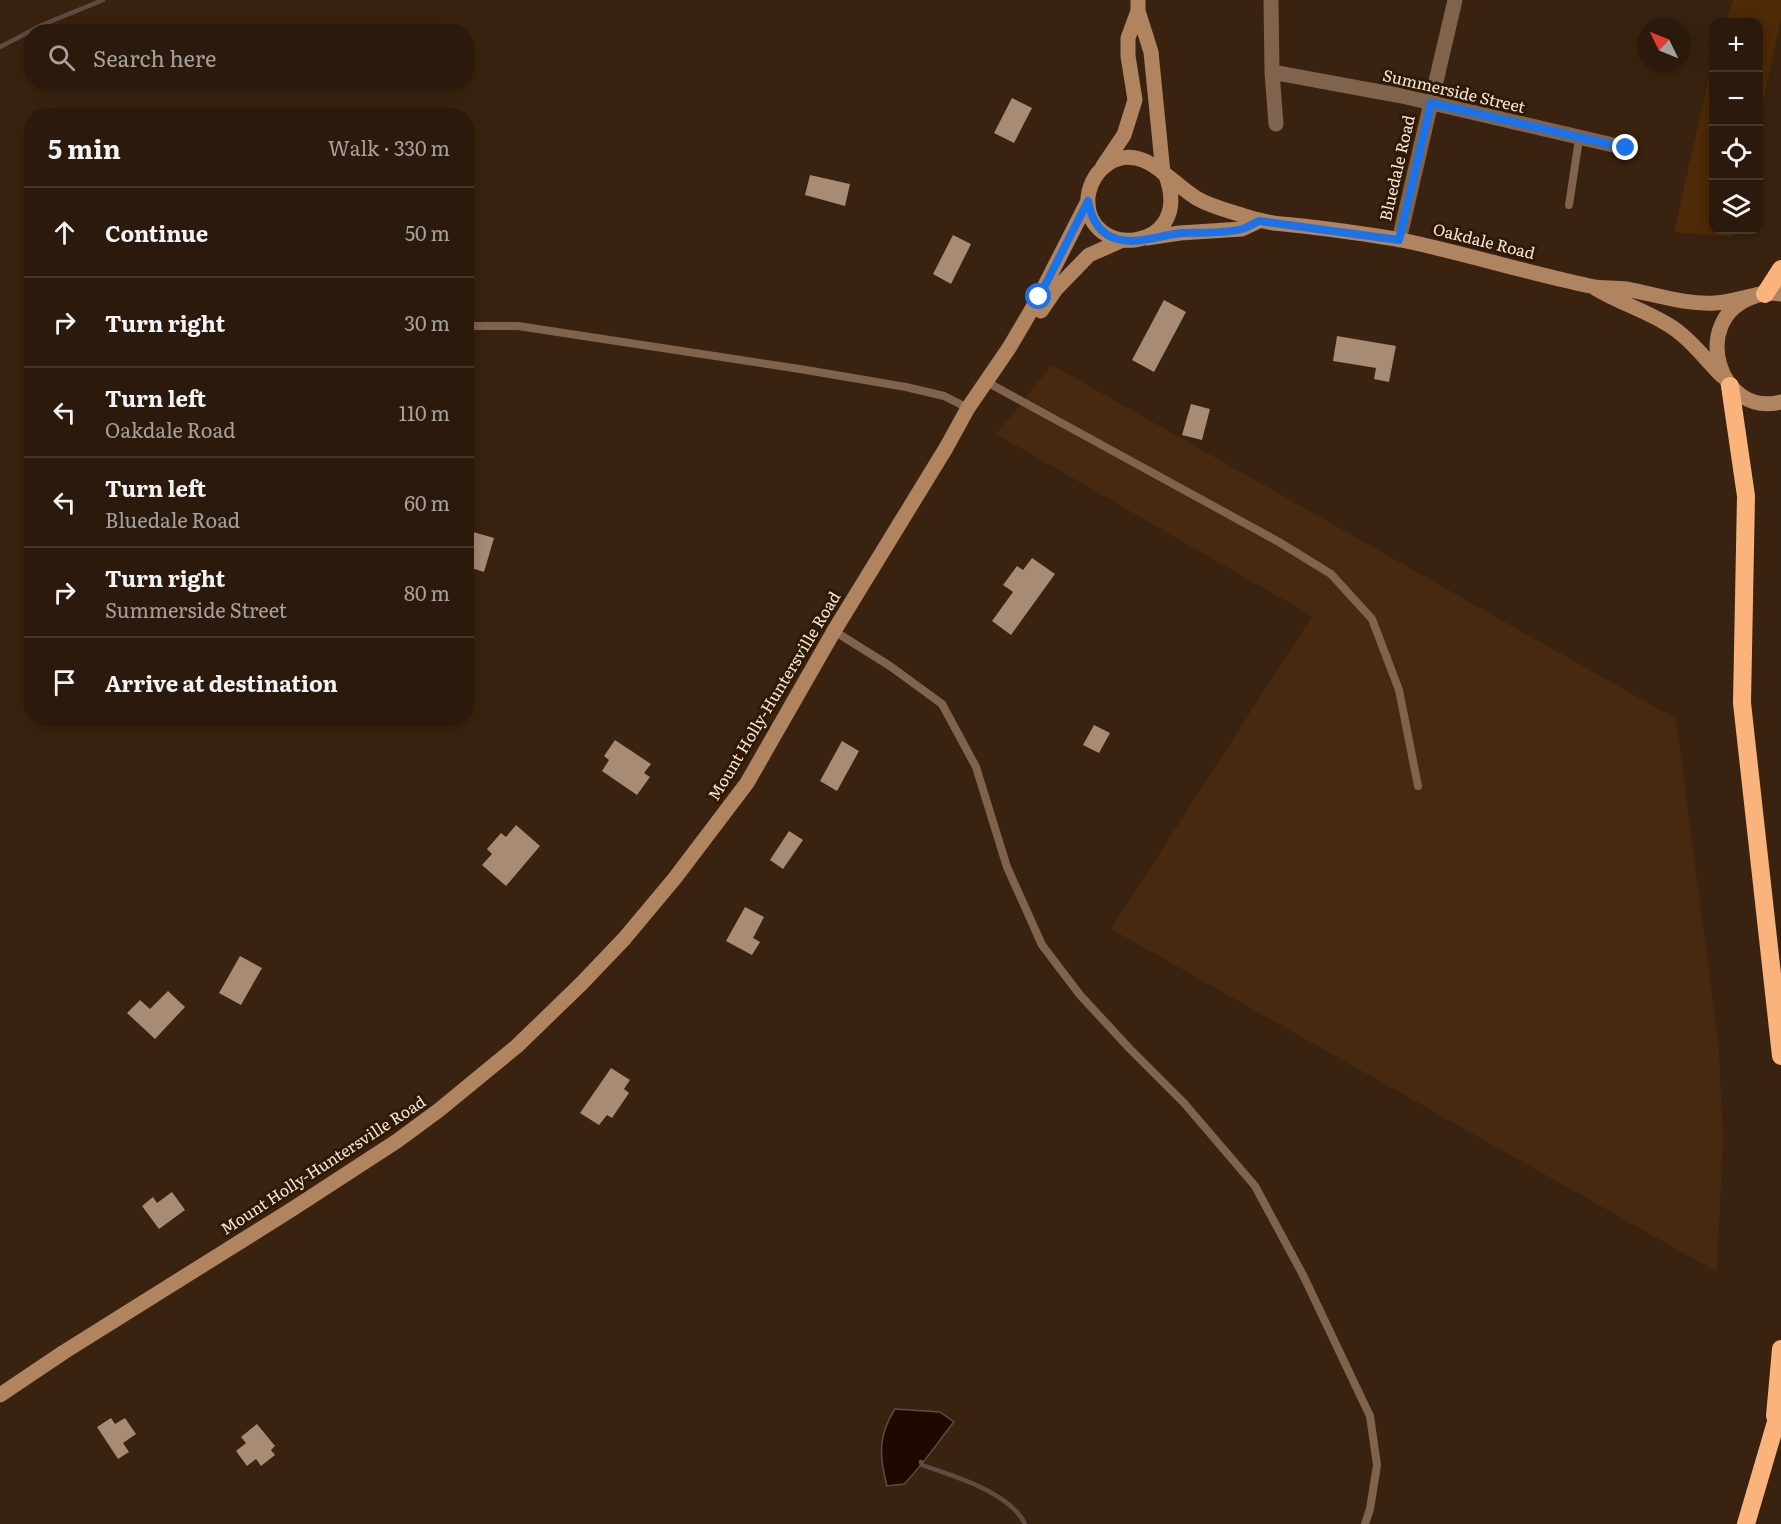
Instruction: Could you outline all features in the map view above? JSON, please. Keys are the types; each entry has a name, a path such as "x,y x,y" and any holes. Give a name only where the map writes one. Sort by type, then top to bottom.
{"highway":[{"path":"1769,294 1781,269"},
{"path":"1727,382 1746,496 1742,703 1781,1056"},
{"path":"1775,1426 1781,1349"},
{"path":"1746,1524 1781,1405"}],"main road":[{"path":"1138,6 1151,52 1164,175 1172,200 1170,213 1155,233 1144,239 1130,241 1116,239 1105,233 1090,213 1088,201 1089,190 1124,135 1135,100 1128,57 1128,38 1138,6"},
{"path":"1100,170 1115,160 1134,157 1146,160 1164,175"},
{"name":"Oakdale Road","path":"1164,175 1198,200 1259,221 1399,240 1592,287 1626,289 1663,298 1714,303 1769,294"},
{"name":"Mount Holly-Huntersville Road","path":"0,1395 397,1141 516,1046 624,939 722,818 766,750 834,631 968,408 1009,348 1039,297 1088,201"},
{"name":"Oakdale Road","path":"1144,239 1180,233 1242,229 1259,221"},
{"name":"Mount Holly-Huntersville Road","path":"985,381 1020,340 1056,289 1089,255 1123,240"},
{"name":"Oakdale Road","path":"1592,287 1616,301 1669,325 1743,396 1759,402 1781,402"},
{"path":"1727,382 1715,349 1719,330 1728,314 1742,301 1769,294"}],"street":[{"path":"1271,0 1272,72 1276,124"},
{"name":"Bluedale Road","path":"1399,240 1455,0"},
{"name":"Summerside Street","path":"1272,72 1431,103 1626,148"}],"lane":[{"path":"1569,205 1579,139"},
{"path":"474,326 518,326 800,369 906,387 944,396 968,408"},
{"path":"985,381 1279,542 1331,574 1372,619 1399,690 1418,786"},
{"path":"834,631 891,666 942,704 976,767 1007,867 1042,945 1080,994 1184,1103 1255,1186 1303,1275 1370,1416 1377,1465 1370,1509 1365,1524"}],"shaded area":[{"path":"1733,0 1781,0 1781,20 1763,102 1763,18 1727,18"},
{"path":"1709,78 1709,234 1732,234 1732,237 1674,232"},
{"path":"1052,365 1676,719 1719,1048 1723,1138 1717,1272 1111,929 1312,616 996,434"},
{"path":"895,1409 940,1412 954,1422 904,1484 887,1486 882,1465 882,1446 885,1428"}],"building":[{"path":"1012,98 1032,108 1014,143 994,133"},
{"path":"810,175 850,184 845,206 805,195"},
{"path":"953,235 971,244 951,284 933,274"},
{"path":"1164,300 1186,312 1154,372 1132,360"},
{"path":"1337,336 1396,346 1389,382 1374,379 1376,368 1333,361"},
{"path":"1191,404 1210,409 1202,440 1182,435"},
{"path":"474,532 494,538 484,572 474,569"},
{"path":"1032,558 1055,574 1011,635 992,621 1013,592 1003,585 1017,566 1023,570"},
{"path":"1094,725 1110,733 1099,753 1083,745"},
{"path":"615,740 651,764 644,773 650,777 637,795 602,771 609,760 604,756"},
{"path":"842,741 859,751 837,791 820,781"},
{"path":"516,825 540,846 506,886 482,865 492,854 487,849 501,833 506,837"},
{"path":"789,831 803,840 783,869 770,860"},
{"path":"745,907 764,917 753,938 760,942 752,955 726,941"},
{"path":"240,956 262,968 241,1005 219,993"},
{"path":"168,991 185,1007 155,1039 127,1013 140,1000 150,1009"},
{"path":"611,1068 630,1080 624,1089 629,1093 612,1118 607,1115 599,1125 580,1113"},
{"path":"172,1192 185,1210 159,1229 142,1206 153,1197 157,1203"},
{"path":"111,1418 115,1424 125,1418 136,1434 123,1443 129,1452 118,1459 97,1427"},
{"path":"257,1424 275,1446 271,1450 275,1455 261,1466 256,1459 247,1466 236,1451 246,1443 241,1437"}],"waterway":[{"path":"44,24 103,0"},
{"path":"0,47 24,34"},
{"path":"921,1462 922,1465 994,1494 1018,1513 1025,1524"}],"route":[{"path":"1039,297 1088,201 1090,213 1105,233 1116,239 1130,241 1180,233 1242,229 1259,221 1399,240 1431,103 1626,148"}]}
